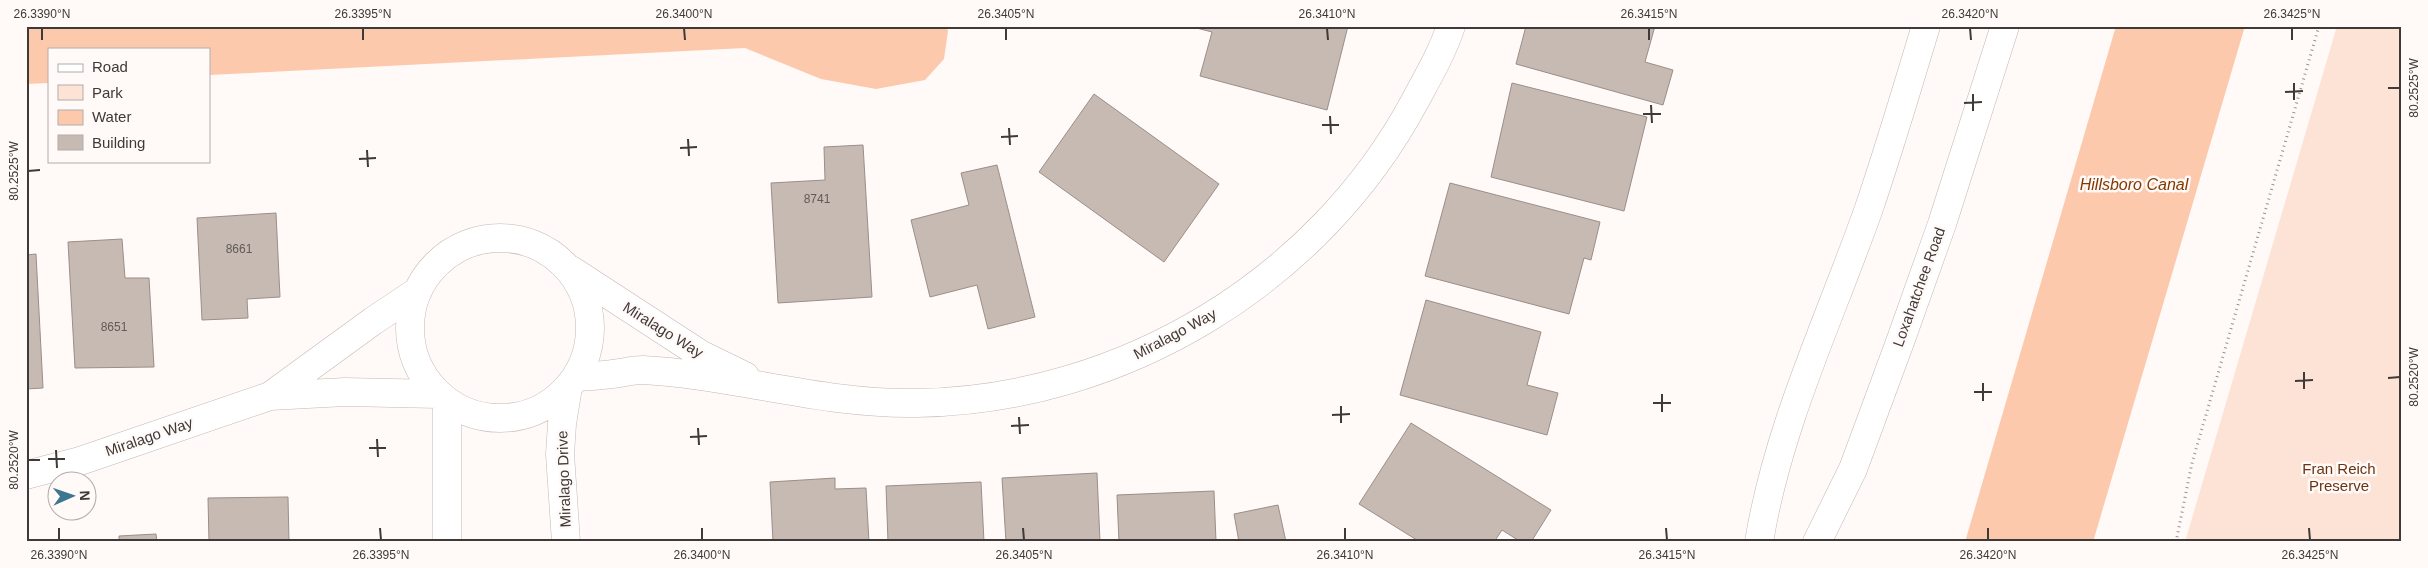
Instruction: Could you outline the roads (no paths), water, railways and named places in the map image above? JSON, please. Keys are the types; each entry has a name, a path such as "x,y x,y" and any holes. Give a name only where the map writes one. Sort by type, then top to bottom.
{"street":[{"name":"Miralago Way","path":"572,382 640,370 764,385 834,398 916,403 990,398 1068,382 1140,354 1209,319 1272,274 1304,245 1362,182 1399,130 1445,45 1451,26"},
{"path":"1759,542 1767,495 1782,442 1824,323 1868,211 1926,26"},
{"name":"Loxahatchee Road","path":"1817,542 1853,469 1900,342 1942,224 2005,26"},
{"path":"566,266 546,250 523,241 498,238 489,239 473,242 450,252 431,270 418,291 410,318 411,346 421,372 443,398 458,408 481,417 505,419 529,414 550,403 572,382"},
{"name":"Miralago Way","path":"566,266 700,354 764,385"},
{"name":"Miralago Drive","path":"566,266 580,288 588,313 589,339 582,364 572,382 562,424 560,454 566,542"},
{"name":"Miralago Way","path":"270,396 373,321 418,291"},
{"name":"Miralago Way","path":"26,475 80,461 270,396 345,392 443,398"},
{"path":"443,398 447,542"}],"water":[{"path":"26,26 946,26 948,31 944,59 925,80 876,89 821,79 745,48 210,75 210,48 48,48 48,83 26,84"},
{"name":"Hillsboro Canal","path":"2116,26 2245,26 2093,542 1965,542"}],"park label":[{"name":"Fran Reich Preserve","path":"2339,478"}]}
